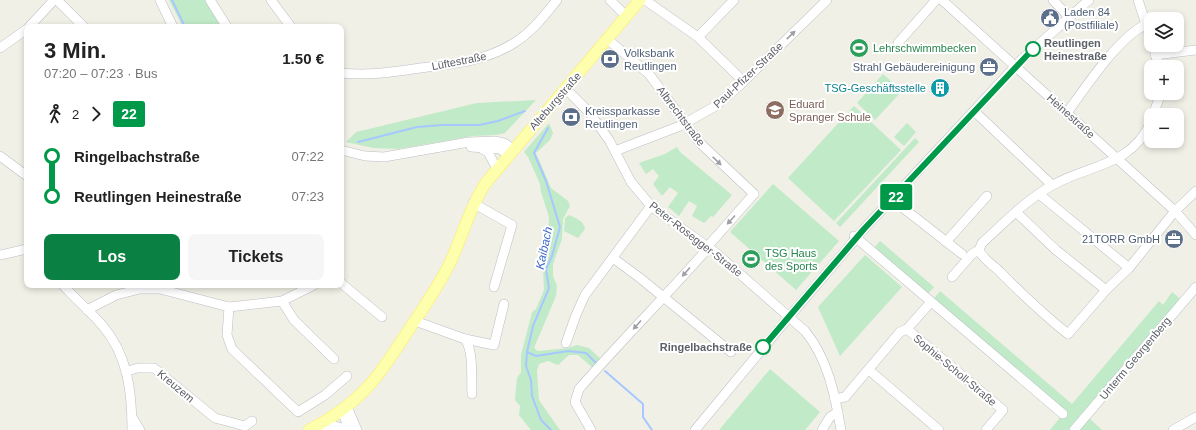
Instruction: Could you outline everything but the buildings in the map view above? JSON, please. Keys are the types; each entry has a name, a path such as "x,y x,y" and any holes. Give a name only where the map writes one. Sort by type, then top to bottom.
{"main road":[{"name":"Alteburgstraße","path":"310,430 345,409 381,373 415,321 448,265 473,203 497,168 566,89 640,0"}],"street":[{"path":"33,24 56,0 81,24"},
{"path":"160,0 172,24"},
{"path":"210,0 224,24"},
{"path":"271,0 289,24"},
{"name":"Lüftestraße","path":"344,73 372,75 458,63 486,57 500,51 526,35 557,0"},
{"path":"610,0 626,16"},
{"path":"645,0 698,37 743,81"},
{"path":"698,37 734,0"},
{"name":"Paul-Pfizer-Straße","path":"614,151 685,124 714,107 743,81 826,0"},
{"path":"898,43 936,0"},
{"name":"Heinestraße","path":"942,0 1118,158 1175,211 1196,235"},
{"path":"1053,0 1069,17"},
{"path":"695,430 855,237 893,200 1015,66 1089,0"},
{"path":"1138,0 1144,16"},
{"path":"1067,113 1102,65 1129,37 1144,26"},
{"path":"0,48 24,31"},
{"name":"Albrechtstraße","path":"607,39 649,74 685,124 710,154 754,194 708,247"},
{"path":"1156,56 1196,50"},
{"path":"1155,52 1157,60"},
{"name":"Peter-Rosegger-Straße","path":"566,89 585,106 614,151 631,182 651,206 708,247 805,331 814,342 829,375 838,412 840,430"},
{"path":"974,110 1052,185"},
{"path":"952,277 969,258 979,250 982,243 1016,212 1052,185 1118,158 1140,140 1144,133"},
{"path":"344,151 365,156 384,156 454,145 496,141 504,143 511,152"},
{"path":"454,145 500,149 511,152"},
{"path":"480,147 488,152 497,168"},
{"path":"0,156 24,174"},
{"path":"979,250 984,258 1000,272 1019,293 1068,334 1106,290 1129,268 1175,211 1196,191"},
{"path":"1040,194 1129,268"},
{"path":"946,242 987,196"},
{"path":"893,200 962,254"},
{"path":"473,203 512,225 494,288"},
{"path":"566,343 580,304 651,206"},
{"path":"1016,212 1056,250 1106,290"},
{"path":"855,237 1063,414"},
{"path":"592,430 577,408 575,402 576,393 643,318 664,298 708,247"},
{"path":"0,255 24,250"},
{"path":"613,258 731,352"},
{"path":"344,285 382,317"},
{"name":"Unterm Georgenberg","path":"1074,430 1196,287"},
{"path":"66,288 113,340 120,354 127,371 132,430"},
{"path":"87,310 116,295 140,289 160,289 229,306 282,301 308,288"},
{"path":"282,301 294,320 334,359"},
{"name":"Sophie-Scholl-Straße","path":"834,399 845,397 870,370 900,332 906,329 930,303"},
{"path":"415,321 466,339 494,345 504,304"},
{"path":"229,306 227,335 232,349 298,412 325,395 347,376"},
{"name":"Sophie-Scholl-Straße","path":"906,329 1003,410 986,430"},
{"path":"466,339 468,342 471,362 472,394"},
{"name":"Kreuzem","path":"127,371 138,368 154,368 210,414 221,420 245,426 252,421"},
{"path":"870,370 939,430"},
{"path":"310,430 332,426 348,430 345,409"},
{"path":"345,409 357,430"},
{"path":"822,430 828,420 838,412"},
{"path":"132,417 140,430"},
{"path":"1173,430 1196,417"}],"green space":[{"path":"169,0 206,0 221,24 181,24"},
{"path":"883,74 902,91 875,120 857,103"},
{"path":"536,100 505,133 496,135 473,136 398,149 373,148 346,142 356,132 477,103"},
{"path":"854,106 901,150 834,221 788,178"},
{"path":"549,123 553,133 550,140 536,153 551,188 568,201 570,206 563,219 562,239 553,264 553,276 557,286 556,296 534,348 538,351 568,348 577,345 589,348 603,361 594,369 578,355 569,355 558,365 548,361 539,364 537,371 539,400 560,430 531,430 519,415 520,406 515,400 517,378 521,372 521,355 532,312 536,309 544,290 543,267 551,244 548,237 549,217 540,184 528,157 524,152"},
{"path":"907,123 916,132 904,146 894,137"},
{"path":"915,138 919,142 840,227 836,223"},
{"path":"677,147 680,152 732,195 713,217 711,216 704,223 692,216 697,206 689,201 679,216 668,207 678,193 670,187 662,196 653,184 659,176 653,169 646,174 639,163 665,154"},
{"path":"773,184 839,241 796,290 730,232"},
{"path":"569,215 579,220 584,226 585,229 578,238 564,231 565,218"},
{"path":"880,241 934,287 927,295 874,248"},
{"path":"865,255 902,287 840,356 818,307"},
{"path":"940,291 1072,404 1159,301 1163,305 1172,292 1183,301 1086,415 1102,430 1080,430 1077,427 1074,430 1050,430 1063,414 931,302"},
{"path":"770,369 820,412 805,430 719,430"}],"waterway":[{"name":"Kaibach","path":"172,0 184,24"},
{"name":"Kaibach","path":"358,142 417,127 479,125 498,121 525,111"},
{"name":"Kaibach","path":"548,128 534,153 546,181 560,227 552,256 546,269 549,288 533,326 527,352 526,366 531,380 532,396 541,420 551,430"},
{"name":"Kaibach","path":"527,352 536,356 568,351 586,353 596,363"},
{"name":"Kaibach","path":"605,371 643,404 643,417 652,430"}],"bus line":[{"name":"22","path":"763,347 864,229 893,200 974,110 1033,49"}],"place":[{"name":"Laden 84 (Postfiliale)","path":"1050,18"},
{"name":"Lehrschwimmbecken","path":"859,48"},
{"name":"Reutlingen Heinestraße","path":"1033,49"},
{"name":"Volksbank Reutlingen","path":"610,59"},
{"name":"Strahl Gebäudereinigung","path":"989,67"},
{"name":"TSG-Geschäftsstelle","path":"940,88"},
{"name":"Eduard Spranger Schule","path":"775,110"},
{"name":"Kreissparkasse Reutlingen","path":"571,117"},
{"name":"21TORR GmbH","path":"1174,239"},
{"name":"TSG Haus des Sports","path":"751,259"},
{"name":"Ringelbachstraße","path":"763,347"}]}
